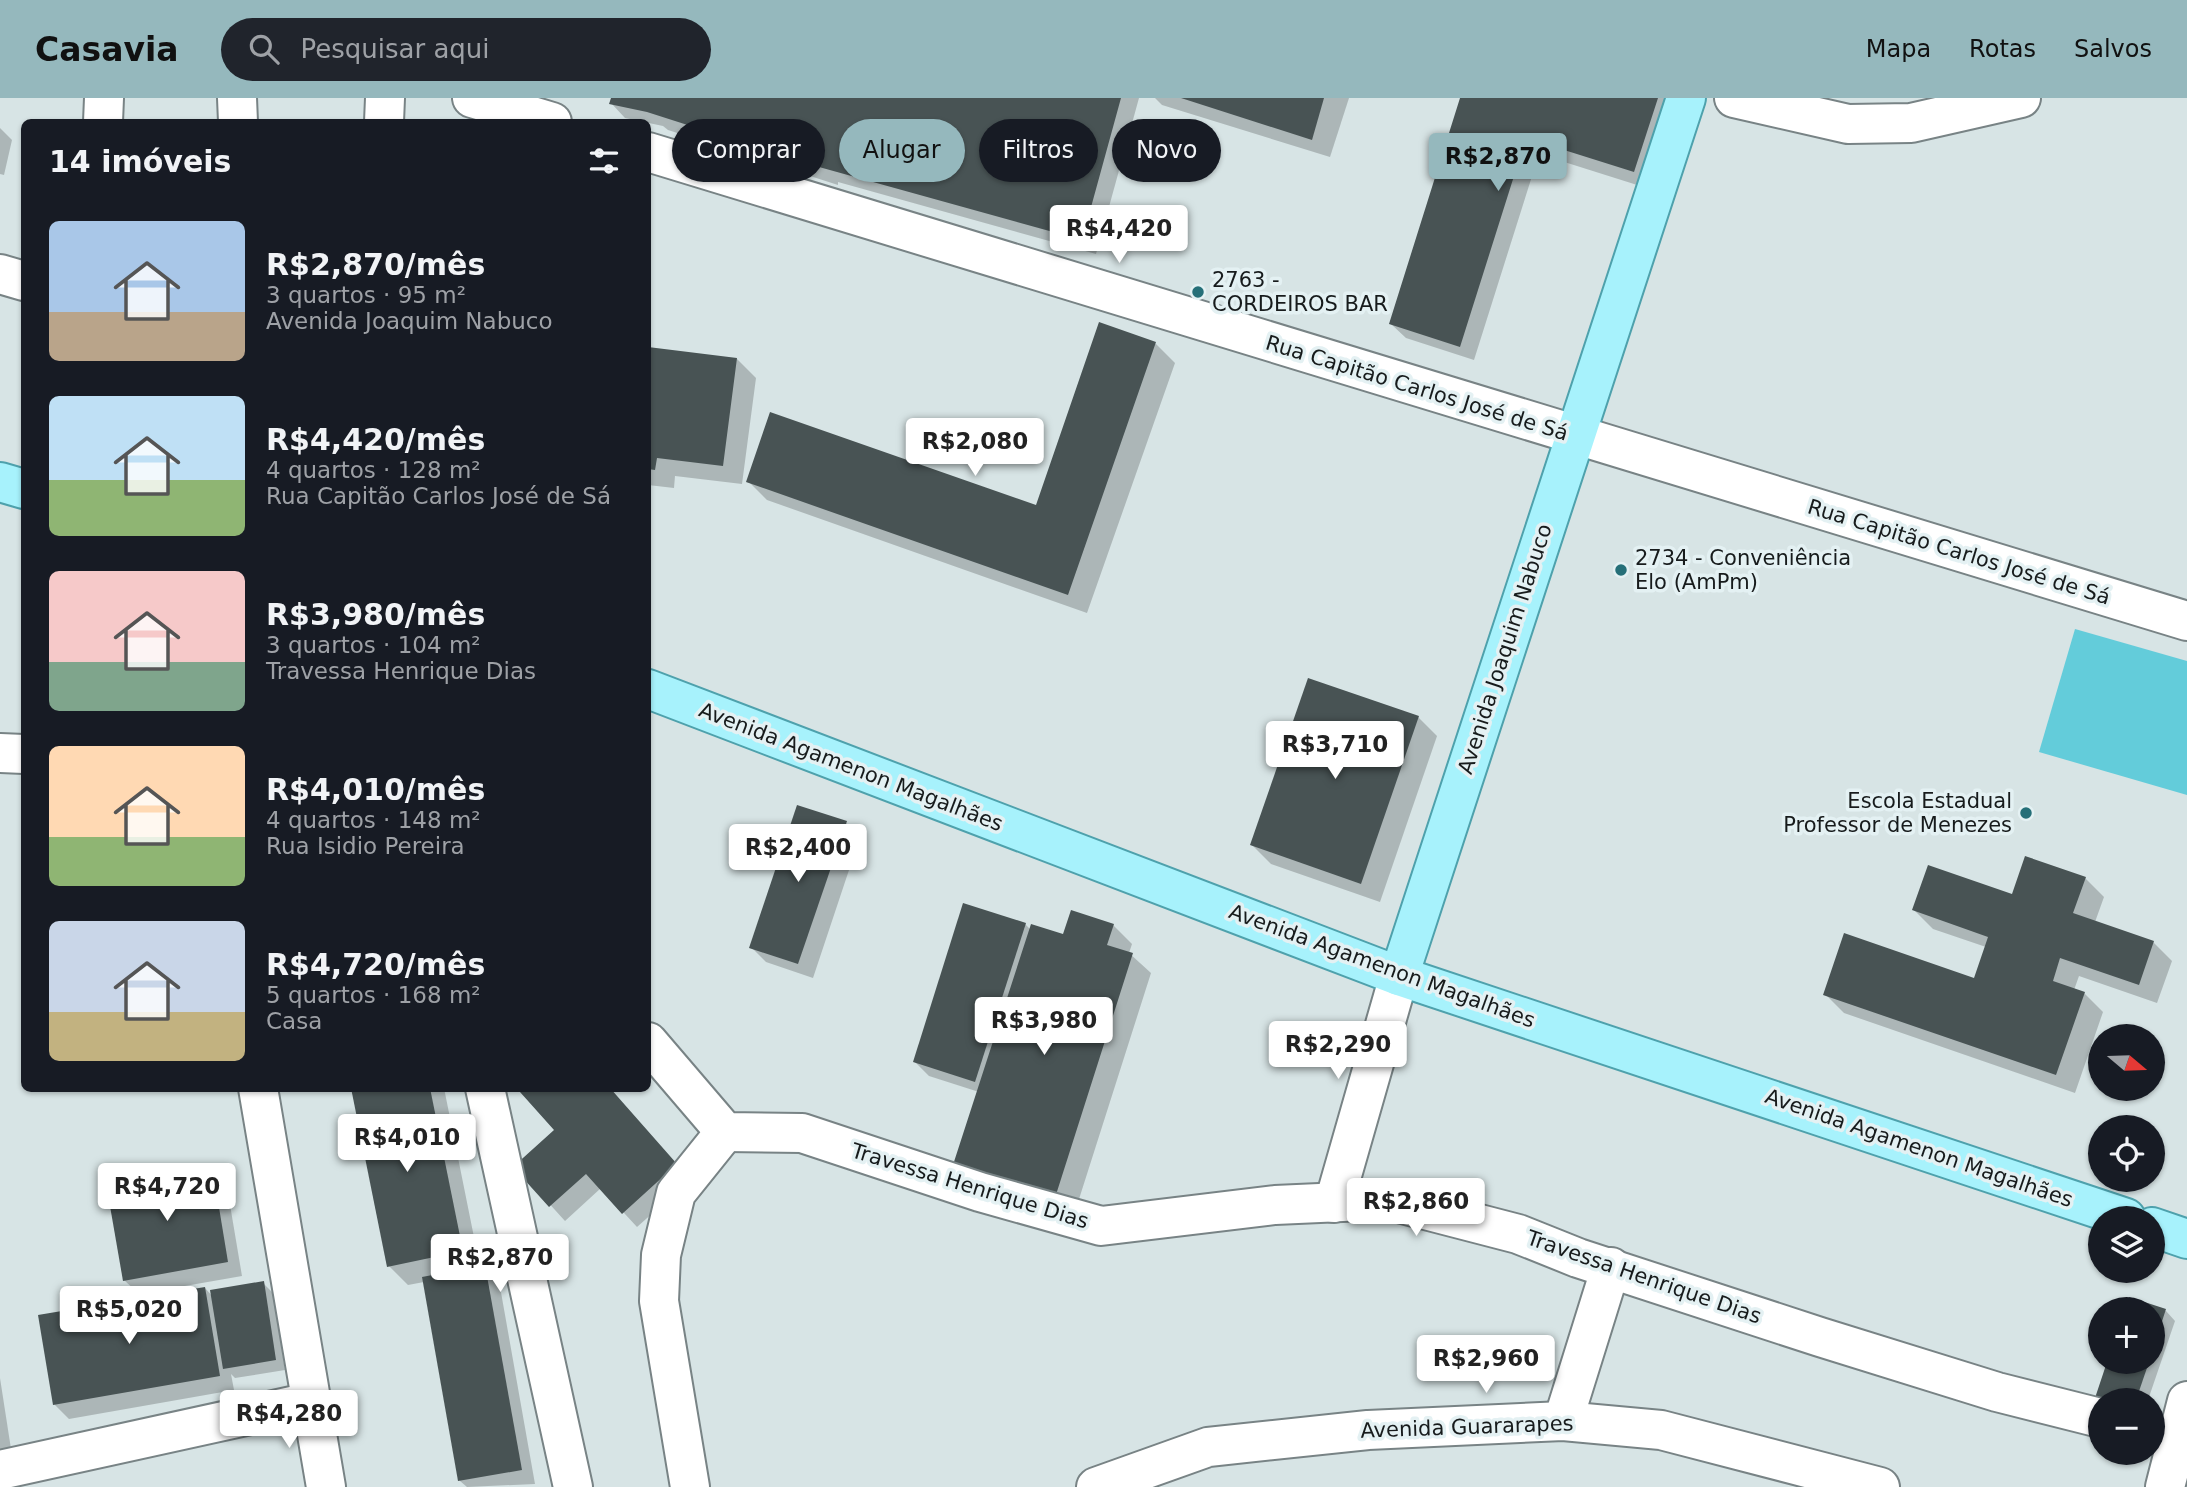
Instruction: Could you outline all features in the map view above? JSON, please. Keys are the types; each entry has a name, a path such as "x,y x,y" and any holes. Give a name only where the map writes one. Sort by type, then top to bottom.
{"main road":[{"name":"Avenida Joaquim Nabuco","path":"1399,976 1686,98"},
{"path":"0,482 21,488"},
{"name":"Avenida Agamenon Magalhães","path":"651,690 1399,976 2090,1206"},
{"path":"2165,1231 2187,1239"}],"street":[{"path":"103,119 104,98"},
{"path":"237,98 238,119"},
{"path":"384,119 385,98"},
{"path":"463,119 466,98"},
{"path":"472,98 542,119"},
{"path":"1734,98 1848,124 1911,123 2021,98"},
{"name":"Rua Capitão Carlos José de Sá","path":"651,153 2187,621"},
{"path":"0,274 21,280"},
{"path":"0,753 21,754"},
{"name":"Avenida Joaquim Nabuco","path":"1335,1203 1399,976"},
{"path":"651,1046 725,1132 676,1193 661,1255 659,1301 690,1487"},
{"path":"259,1092 326,1487"},
{"path":"486,1092 573,1487"},
{"name":"Travessa Henrique Dias","path":"725,1132 802,1133 980,1192 1101,1226 1251,1207 1387,1200 1518,1234 1611,1267 1972,1384 2088,1415"},
{"path":"1563,1421 1611,1267"},
{"path":"2165,1435 2187,1401"},
{"path":"0,1470 310,1402"},
{"name":"Avenida Guararapes","path":"1096,1487 1208,1447 1368,1430 1563,1421 1661,1430 1858,1484"},
{"path":"2165,1465 2165,1487"}],"shaded area":[{"path":"2075,629 2187,661 2187,795 2039,752"}],"building":[{"path":"611,98 1121,98 1115,119 1112,119 1112,131 1098,182 1098,119 979,119 979,182 1098,182 1082,240 873,182 965,182 965,119 839,119 839,173 825,169 825,119 672,120 609,104"},
{"path":"1181,98 1324,98 1312,140"},
{"path":"1460,98 1658,98 1634,172 1526,138 1460,347 1389,324"},
{"path":"1099,322 1156,342 1068,595 746,482 770,412 1036,505"},
{"path":"651,347 737,358 723,466 657,458 655,470 651,469"},
{"path":"1308,678 1419,716 1361,884 1250,845"},
{"path":"797,805 847,821 798,964 749,948"},
{"path":"2025,856 2086,877 2073,913 2154,941 2139,985 2060,958 2053,981 2085,992 2056,1075 1823,995 1844,933 1974,978 1988,937 1912,910 1928,865 2012,894"},
{"path":"963,903 1026,923 975,1082 913,1062"},
{"path":"1071,910 1114,924 1107,945 1133,953 1054,1201 952,1168 1031,924 1063,934"},
{"path":"352,1092 431,1092 463,1251 387,1267"},
{"path":"520,1092 614,1092 677,1164 622,1214 586,1174 549,1207 513,1167 554,1130"},
{"path":"212,1165 228,1262 123,1281 106,1183"},
{"path":"485,1265 522,1470 458,1481 422,1277"},
{"path":"264,1281 276,1360 223,1369 210,1290"},
{"path":"205,1287 220,1376 53,1405 38,1315"},
{"path":"2103,1374 2145,1374 2140,1388 2098,1388"}],"place":[{"name":"2763 - CORDEIROS BAR","path":"1198,292"},
{"name":"2734 - Conveniência Elo (AmPm)","path":"1621,570"},
{"name":"Escola Estadual Professor de Menezes","path":"2026,813"}]}
